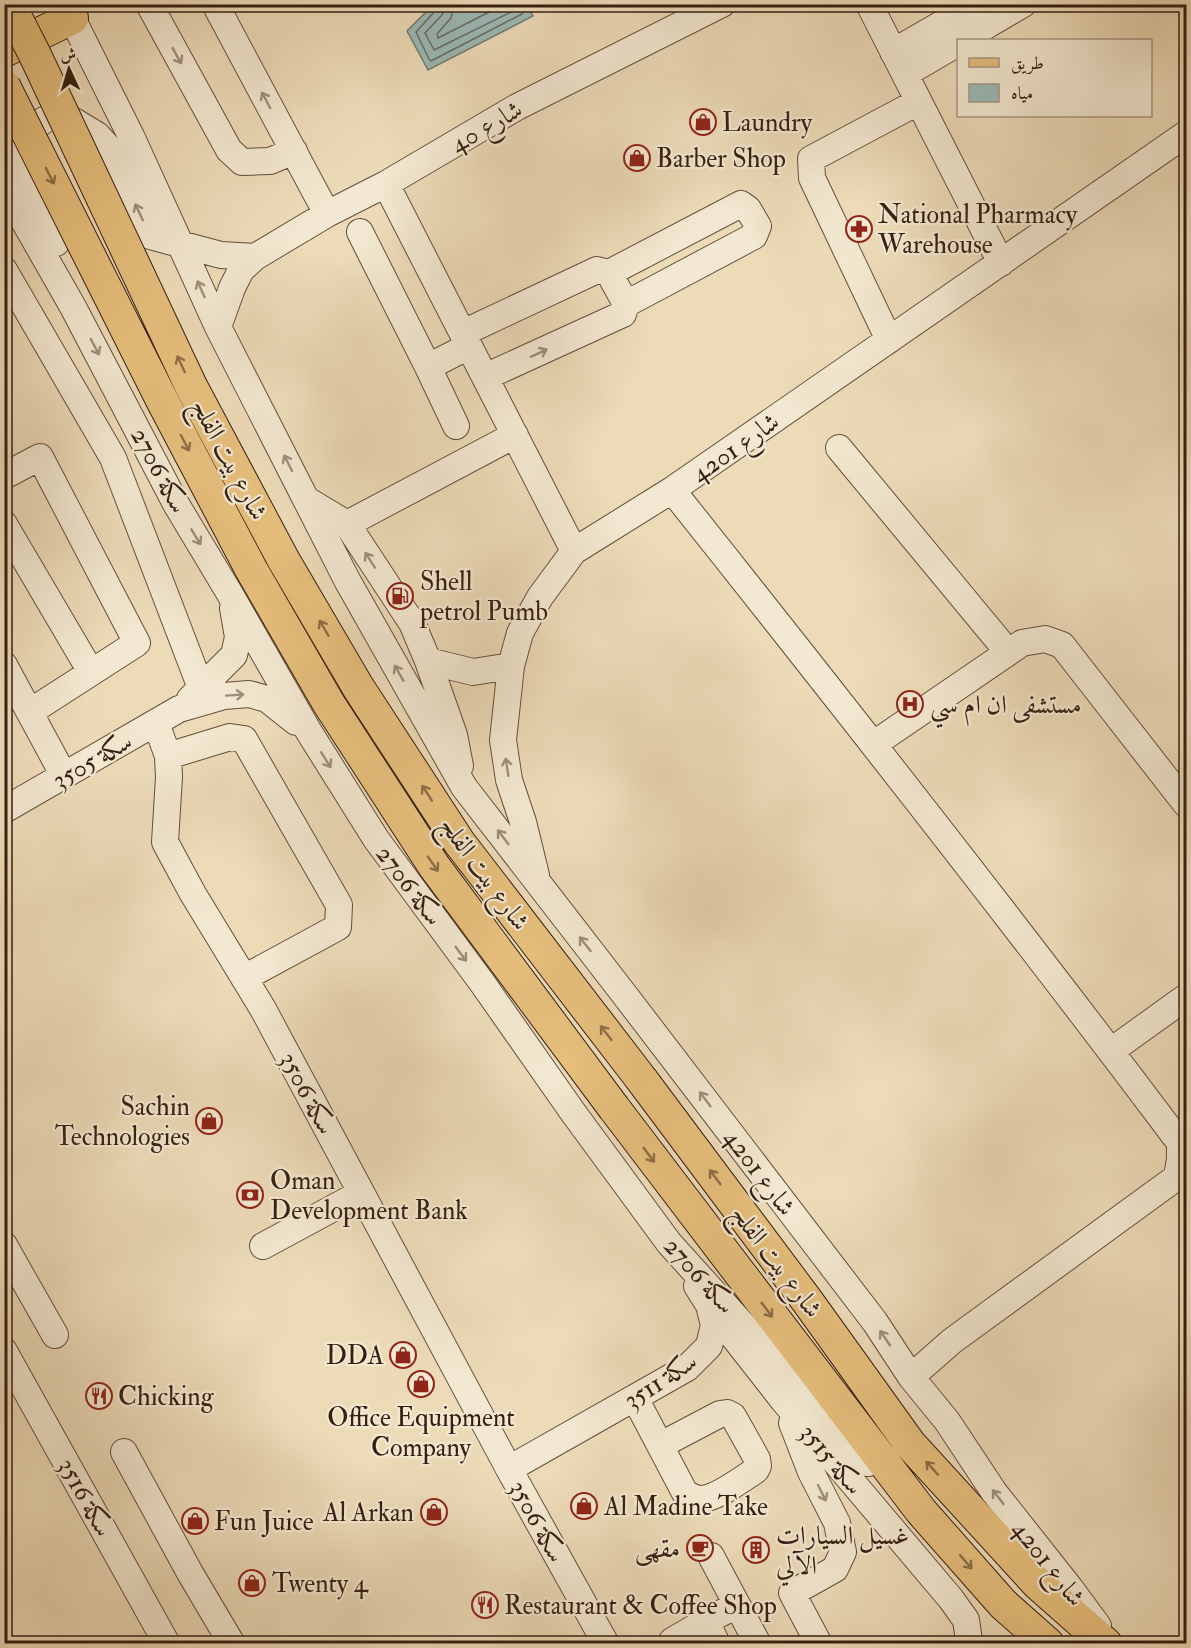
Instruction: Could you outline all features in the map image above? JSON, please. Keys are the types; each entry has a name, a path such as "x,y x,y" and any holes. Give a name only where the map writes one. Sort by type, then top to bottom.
{"main road":[{"name":"شارع بيت الفلج","path":"9,4 191,386 283,559 358,687 459,842 642,1080 808,1302 910,1444 1038,1584 1108,1644"},
{"path":"4,9 15,4"},
{"path":"4,51 68,11"},
{"name":"شارع بيت الفلج","path":"4,86 163,402 251,569 329,704 434,866 614,1108 921,1511 1004,1604 1048,1644"}],"street":[{"path":"149,4 229,150 242,162 270,161 294,151"},
{"path":"215,4 327,214"},
{"name":"40 شارع","path":"218,327 241,270 255,257 518,107 722,4"},
{"path":"869,4 1001,263"},
{"path":"893,52 976,4"},
{"path":"965,39 1023,4"},
{"path":"68,11 131,136 218,327 347,580 464,787 538,884"},
{"path":"905,75 957,44"},
{"path":"889,340 812,178 811,159 918,102"},
{"path":"74,307 71,281 55,242 16,162 22,136 44,120 60,115 97,135 108,147 150,236 221,255 255,257"},
{"name":"شارع 4201","path":"1108,1644 1070,1588 994,1492 947,1421 911,1377 868,1314 538,884 523,822 509,780 503,740 511,666 520,633 540,597 574,551 672,490 1186,134"},
{"path":"386,184 574,551"},
{"name":"سكة 2706","path":"4,186 74,307 176,504 309,732 376,839 669,1243 870,1466 921,1511"},
{"path":"428,368 466,339 597,270 609,273 741,204 748,209 758,226 754,236 626,304 623,314 485,377"},
{"path":"360,232 456,426"},
{"path":"4,270 113,458 201,688"},
{"path":"609,273 626,304"},
{"path":"346,524 515,435"},
{"path":"839,448 1008,652"},
{"path":"4,476 40,457 137,643 30,712"},
{"path":"672,490 874,744 1180,1143 1177,1177 952,1341 911,1377"},
{"path":"307,500 346,524 412,624 428,661 454,735 464,787"},
{"path":"4,524 91,672"},
{"name":"سكة 3505","path":"179,710 234,655 238,637 230,594"},
{"path":"874,744 1022,643 1045,639 1062,645 1186,804"},
{"path":"428,661 473,672 511,666"},
{"path":"4,665 64,776"},
{"name":"سكة 3505","path":"4,810 179,710 224,696 249,694 267,699 309,732"},
{"name":"سكة 3506","path":"156,723 168,756 165,842 193,894 263,1010 509,1469 606,1644"},
{"path":"168,756 230,736 244,739 339,905 338,927 244,978"},
{"path":"1111,1051 1186,997"},
{"path":"262,1246 361,1193"},
{"name":"سكة 3511","path":"509,1469 687,1368 708,1346 714,1325 708,1305 669,1243"},
{"path":"4,1245 55,1335"},
{"name":"سكة 3515","path":"708,1305 783,1400 951,1599 966,1620 968,1644"},
{"name":"سكة 3516","path":"4,1351 167,1644"},
{"path":"635,1398 661,1445"},
{"path":"783,1400 811,1472 837,1524 843,1552 835,1569 792,1593 819,1644"},
{"path":"124,1452 232,1644"},
{"path":"711,1556 758,1644"},
{"path":"671,1644 672,1641 711,1633 737,1605"}],"water":[{"path":"434,4 527,5 533,16 428,70 407,31"}],"place":[{"name":"Laundry","path":"703,122"},
{"name":"Barber Shop","path":"637,158"},
{"name":"National Pharmacy Warehouse","path":"859,229"},
{"name":"Shell petrol Pumb","path":"400,596"},
{"name":"مستشفى ان ام سي","path":"910,704"},
{"name":"Sachin Technologies","path":"209,1121"},
{"name":"Oman Development Bank","path":"250,1195"},
{"name":"DDA","path":"403,1355"},
{"name":"Office Equipment Company","path":"421,1384"},
{"name":"Chicking","path":"99,1396"},
{"name":"Al Madine Take","path":"584,1506"},
{"name":"Al Arkan","path":"434,1512"},
{"name":"Fun Juice","path":"195,1521"},
{"name":"مقهى","path":"700,1548"},
{"name":"غسيل السيارات الآلي","path":"756,1550"},
{"name":"Twenty 4","path":"252,1583"},
{"name":"Restaurant & Coffee Shop","path":"485,1605"}]}
